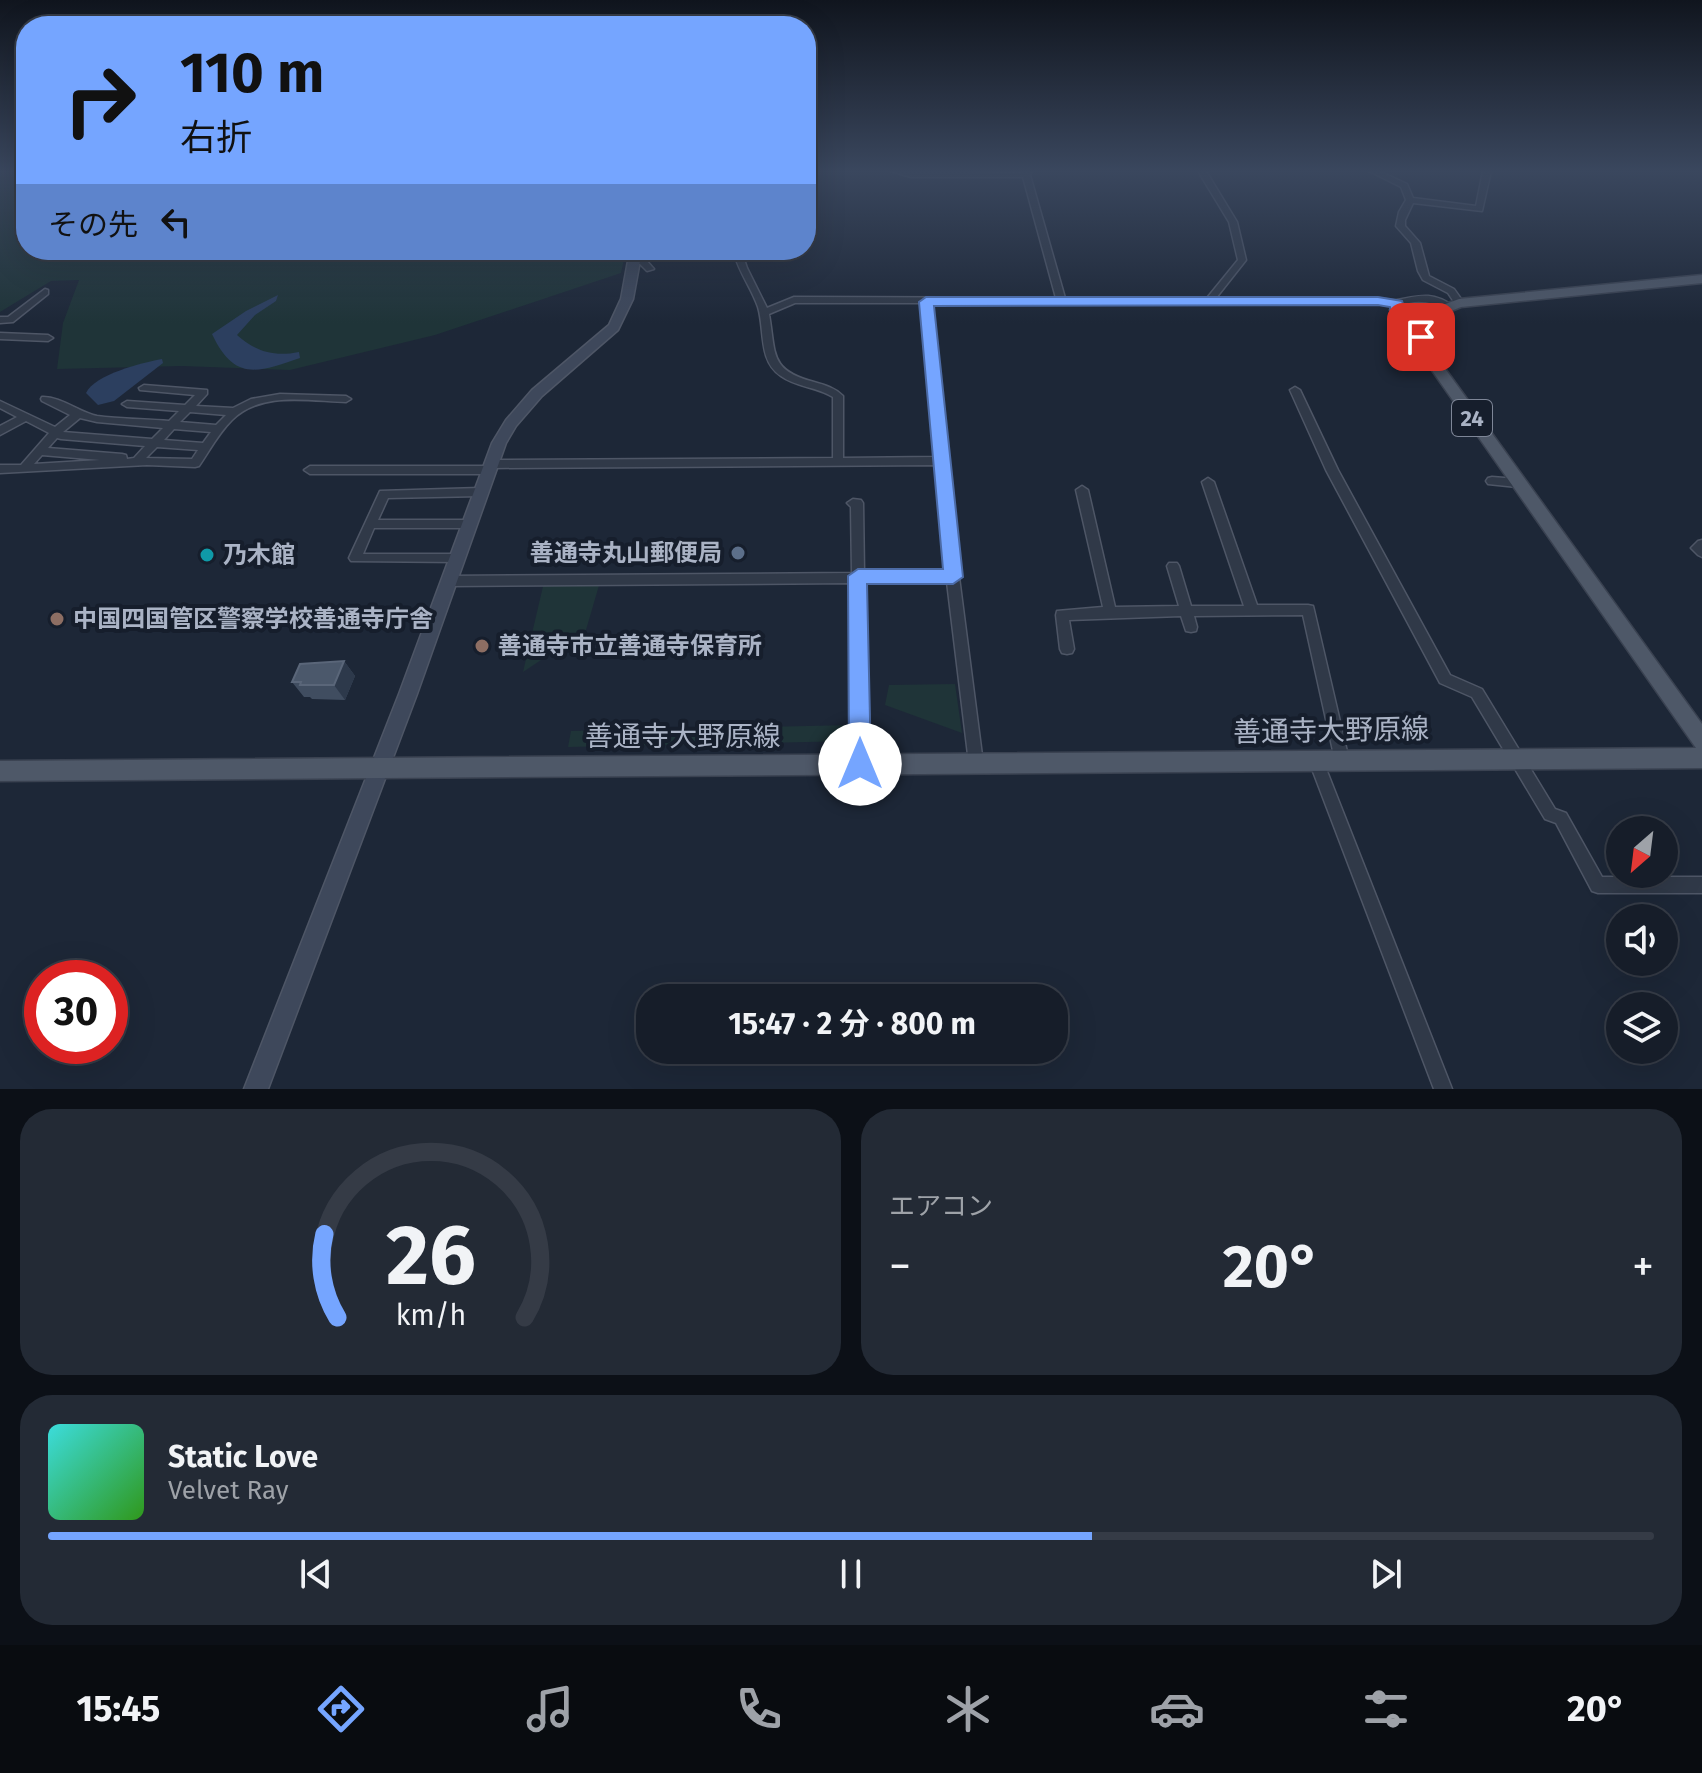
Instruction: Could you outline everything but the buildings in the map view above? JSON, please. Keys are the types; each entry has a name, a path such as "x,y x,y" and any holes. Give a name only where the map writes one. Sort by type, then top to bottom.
{"main road":[{"path":"1421,337 1421,328 1429,315 1454,304 1702,279"},
{"name":"24","path":"1421,337 1426,352 1517,483 1702,741"},
{"name":"善通寺大野原線","path":"0,771 1702,758"}],"street":[{"path":"1040,222 1061,300"},
{"path":"1210,300 1242,260 1233,222"},
{"path":"764,313 794,300 1378,301 1397,304 1409,299 1431,299 1454,304 1451,291 1422,273 1419,251 1399,222"},
{"path":"256,1089 488,467 512,418 526,401 614,327 624,312 640,260"},
{"path":"739,260 741,270 764,313 772,358 781,372 828,388 838,396 838,462"},
{"path":"0,320 10,320 45,292"},
{"path":"926,302 953,577 976,763"},
{"path":"1397,304 1397,314 1406,327 1421,337"},
{"path":"0,336 48,338"},
{"path":"143,460 154,442 203,392 144,388"},
{"path":"128,421 160,389"},
{"path":"1295,390 1332,470 1339,477 1445,679 1477,693 1550,814 1561,818 1598,885 1702,885"},
{"path":"40,451 195,463 219,429 244,405 265,398 346,399"},
{"path":"46,399 78,414 219,429"},
{"path":"0,404 56,432 207,447"},
{"path":"127,404 237,412"},
{"path":"23,469 56,432 78,414"},
{"path":"0,431 26,417"},
{"path":"0,469 143,460"},
{"path":"310,470 943,461"},
{"path":"1492,481 1517,483"},
{"path":"1208,482 1252,609"},
{"path":"1082,490 1110,612"},
{"path":"456,559 355,558 384,494 480,492"},
{"path":"853,503 857,503 860,764"},
{"path":"370,524 468,524"},
{"path":"1702,544 1697,548 1702,552"},
{"path":"1173,566 1191,627"},
{"path":"448,581 953,577"},
{"path":"1067,649 1062,615 1186,610 1308,610 1342,760"},
{"path":"1316,761 1443,1089"}],"green space":[{"path":"0,222 16,222 16,260 624,260 621,273 435,335 290,370 182,366 57,369 63,323 79,280 51,281 0,312"},
{"path":"544,582 600,582 586,630 523,672"},
{"path":"955,684 962,733 885,705 889,685"},
{"path":"851,725 852,741 568,747 571,731"}],"water":[{"path":"278,295 276,301 255,315 237,335 258,349 281,354 299,352 300,358 259,369 238,366 220,349 212,334 246,311"},
{"path":"162,359 163,363 114,401 98,405 86,393 91,386 109,375"}],"place":[{"name":"善通寺丸山郵便局","path":"738,553"},
{"name":"乃木館","path":"207,555"},
{"name":"中国四国管区警察学校善通寺庁舎","path":"57,619"},
{"name":"善通寺市立善通寺保育所","path":"482,646"}],"route":[{"path":"860,764 858,576 953,577 926,302 1378,301 1397,304 1395,310 1406,327 1421,337"}]}
